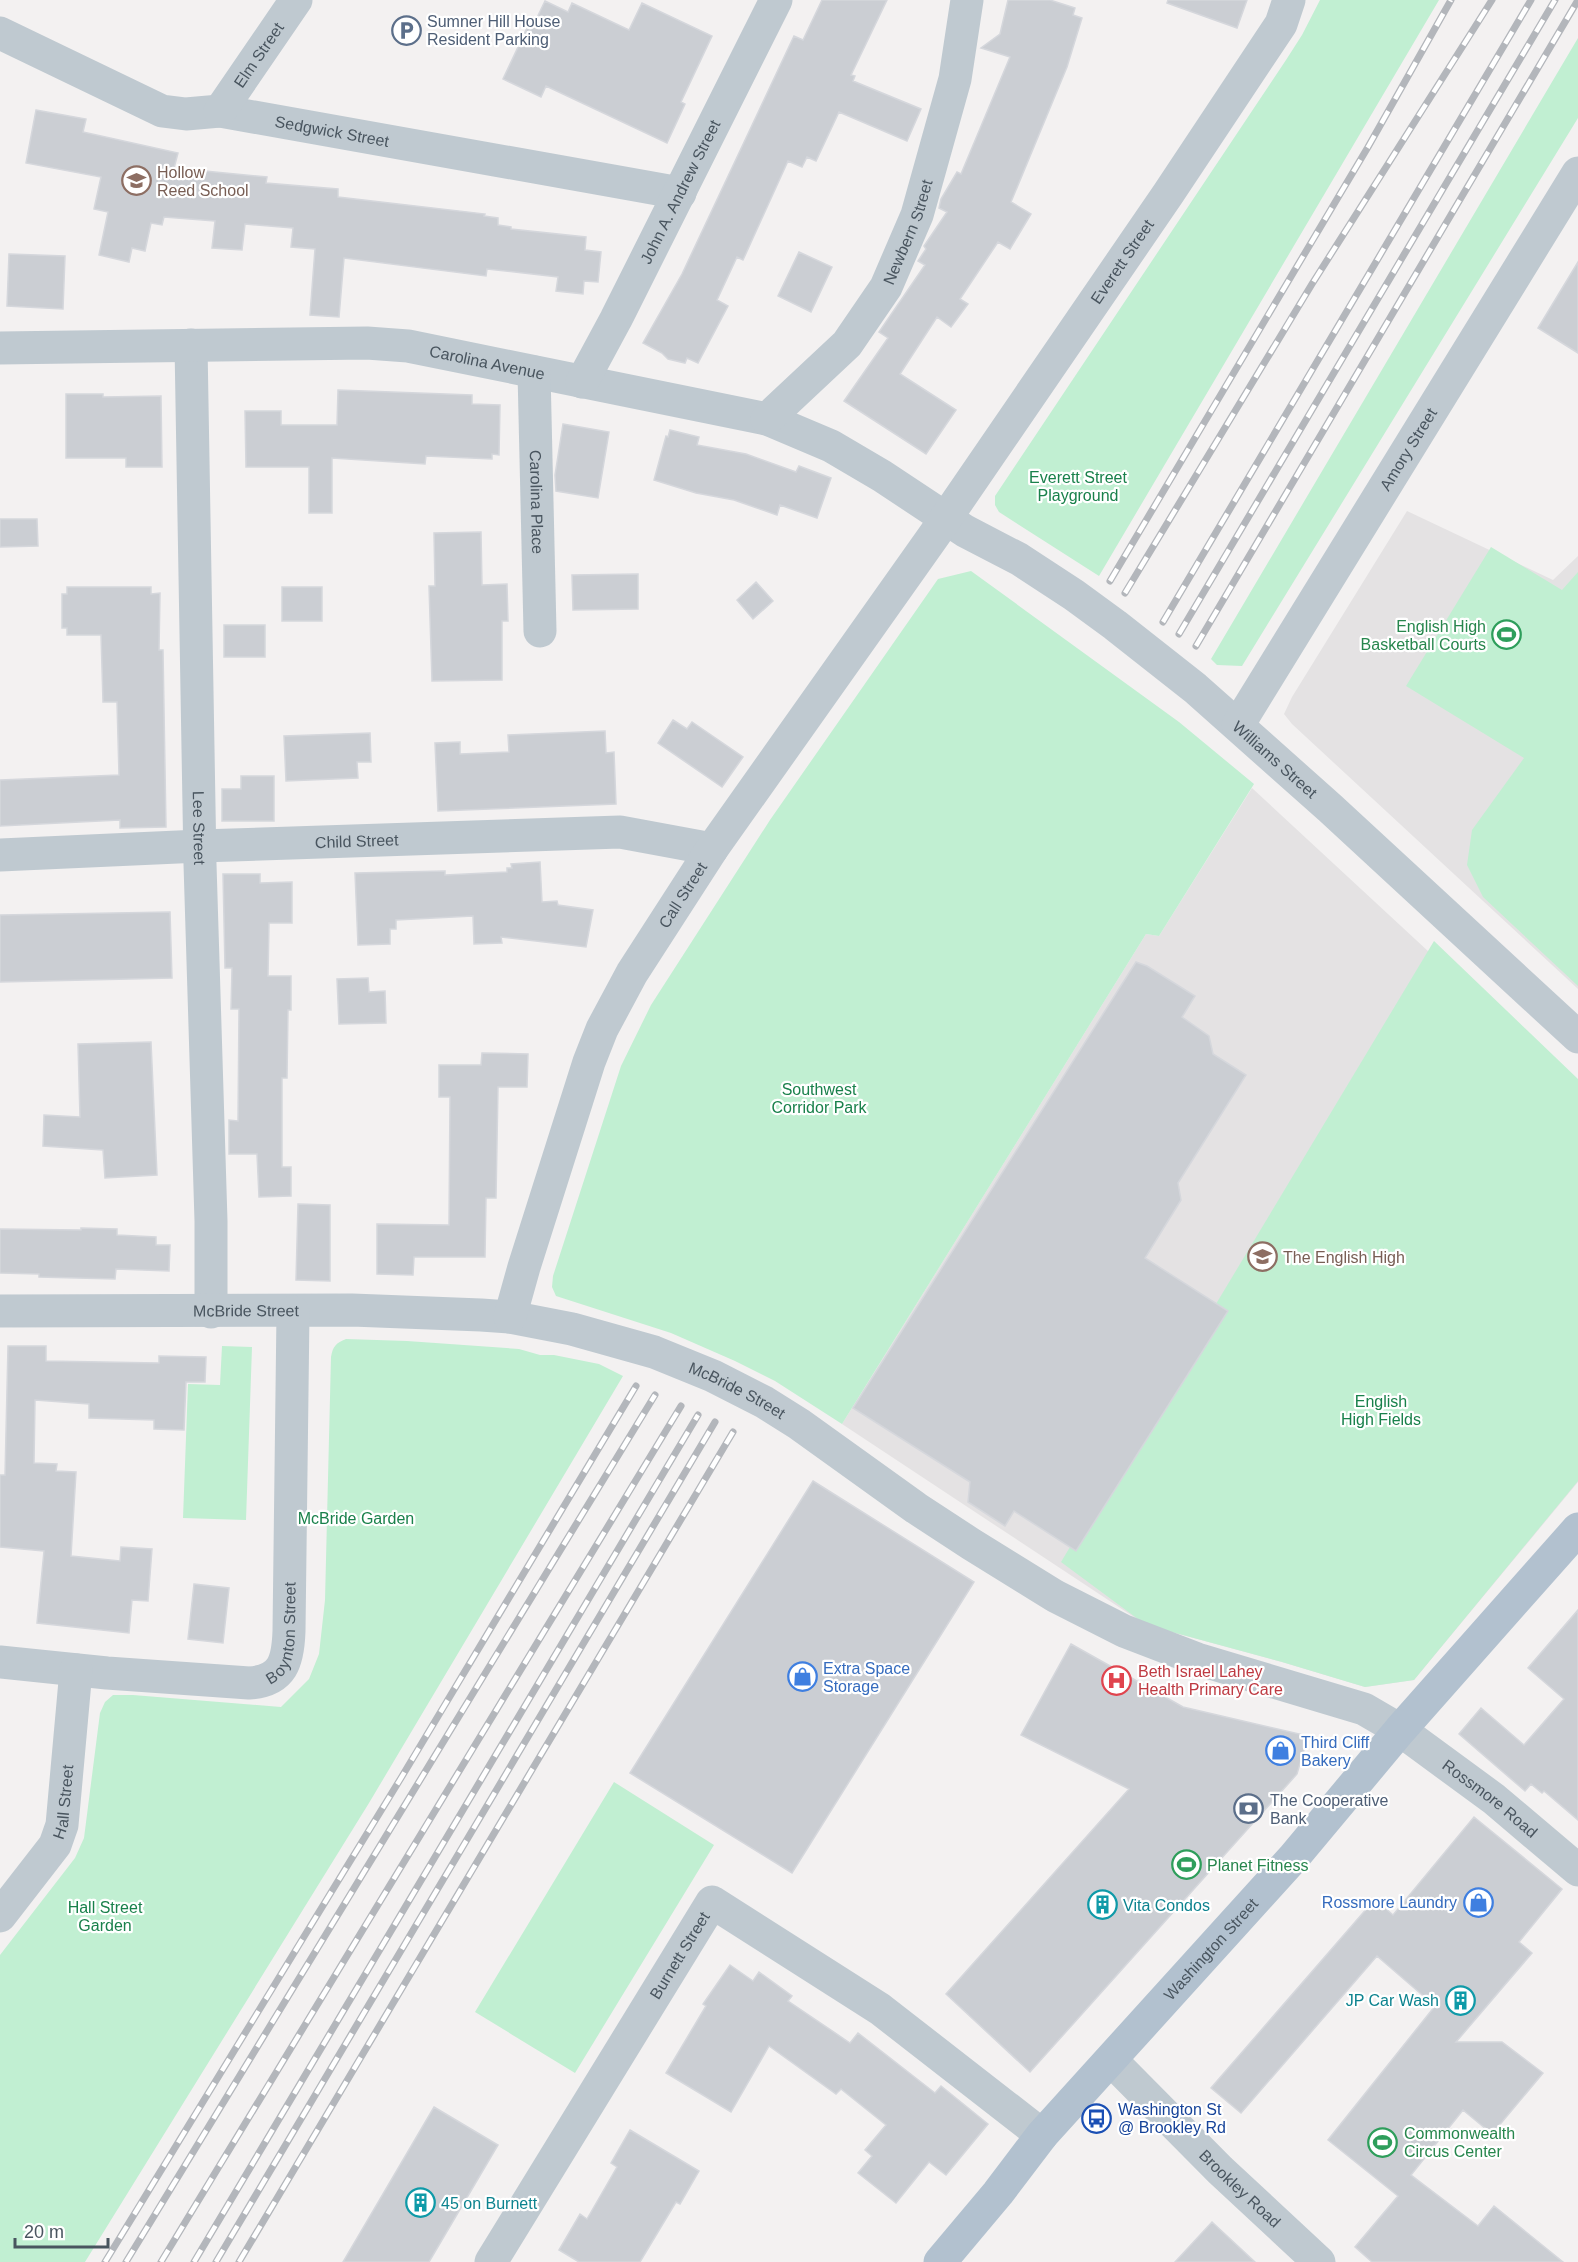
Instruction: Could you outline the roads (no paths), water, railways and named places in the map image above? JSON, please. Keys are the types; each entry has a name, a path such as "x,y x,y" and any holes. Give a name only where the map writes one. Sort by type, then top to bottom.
{"main road":[{"name":"Washington Street","path":"940,2262 998,2193 1042,2135 1294,1857 1400,1730 1578,1529"}],"street":[{"name":"Elm Street","path":"220,111 296,0"},
{"name":"John A. Andrew Street","path":"582,382 776,0"},
{"name":"Newbern Street","path":"767,419 847,344 886,287 917,215 955,79 967,0"},
{"name":"Everett Street","path":"945,519 1227,106 1281,24 1289,0"},
{"name":"Sedgwick Street","path":"0,33 162,111 186,114 220,111 680,193"},
{"name":"Amory Street","path":"1238,725 1578,173"},
{"name":"Carolina Avenue","path":"0,348 367,343 408,346 767,419 831,446 916,497 945,519"},
{"name":"Lee Street","path":"191,345 200,846 211,1221 211,1312"},
{"name":"Carolina Place","path":"534,372 540,632"},
{"name":"Williams Street","path":"945,519 1018,559 1074,595 1195,688 1578,1037"},
{"name":"Call Street","path":"510,1317 566,1131 599,1036 632,973 712,849 945,519"},
{"name":"Child Street","path":"0,855 620,832 712,849"},
{"name":"McBride Street","path":"0,1311 408,1312 510,1317 616,1340 713,1377 780,1412 980,1550 1074,1606 1124,1631 1197,1659 1364,1709 1400,1730"},
{"name":"Boynton Street","path":"0,1662 249,1683 262,1682 282,1667 288,1647 293,1312"},
{"name":"Hall Street","path":"0,1916 55,1845 62,1825 76,1670"},
{"name":"Rossmore Road","path":"1400,1730 1494,1798 1578,1870"},
{"name":"Burnett Street","path":"491,2262 712,1902 880,2009 1042,2135"},
{"name":"Brookley Road","path":"1111,2060 1220,2170 1319,2262"}],"railway":[{"path":"1110,581 1368,147 1451,0"},
{"path":"1125,593 1312,284 1492,0"},
{"path":"1163,622 1531,0"},
{"path":"1179,634 1555,0"},
{"path":"1196,646 1578,0"},
{"path":"105,2262 401,1778 636,1386"},
{"path":"126,2262 655,1395"},
{"path":"161,2262 681,1406"},
{"path":"194,2262 698,1415"},
{"path":"216,2262 715,1422"},
{"path":"239,2262 733,1432"}],"place":[{"name":"Sumner Hill House Resident Parking","path":"406,30"},
{"name":"Hollow Reed School","path":"136,181"},
{"name":"English High Basketball Courts","path":"1507,635"},
{"name":"The English High","path":"1262,1257"},
{"name":"Extra Space Storage","path":"802,1677"},
{"name":"Beth Israel Lahey Health Primary Care","path":"1117,1680"},
{"name":"Third Cliff Bakery","path":"1280,1751"},
{"name":"The Cooperative Bank","path":"1249,1809"},
{"name":"Planet Fitness","path":"1186,1865"},
{"name":"Rossmore Laundry","path":"1478,1902"},
{"name":"Vita Condos","path":"1102,1905"},
{"name":"JP Car Wash","path":"1460,2000"},
{"name":"Washington St @ Brookley Rd","path":"1097,2118"},
{"name":"Commonwealth Circus Center","path":"1383,2142"},
{"name":"45 on Burnett","path":"420,2203"}],"park label":[{"name":"Everett Street Playground","path":"1078,486"},
{"name":"Southwest Corridor Park","path":"819,1098"},
{"name":"English High Fields","path":"1381,1410"},
{"name":"McBride Garden","path":"356,1518"},
{"name":"Hall Street Garden","path":"105,1916"}]}
